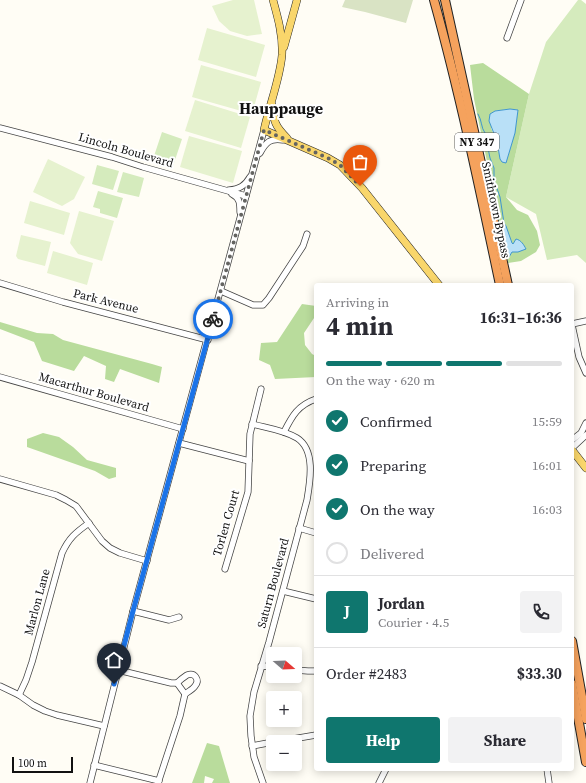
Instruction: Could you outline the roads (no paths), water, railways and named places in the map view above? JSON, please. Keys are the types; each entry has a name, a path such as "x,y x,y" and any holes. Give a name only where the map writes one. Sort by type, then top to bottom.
{"highway":[{"name":"Smithtown Bypass","path":"434,0 453,71 478,179 500,283"},
{"name":"Smithtown Bypass","path":"445,0 508,283"},
{"path":"574,652 586,719"},
{"path":"574,695 586,762"}],"main road":[{"path":"273,0 281,32 282,55"},
{"path":"297,0 264,130 328,158 340,165 362,188 437,283"},
{"path":"281,32 289,28"},
{"path":"272,99 273,118 275,123 286,138 294,143"},
{"path":"574,452 586,468"}],"street":[{"path":"507,38 521,0"},
{"name":"Lincoln Boulevard","path":"0,128 112,157 246,196"},
{"path":"90,783 133,611 264,130"},
{"path":"257,158 270,140 277,139 294,143"},
{"path":"223,190 231,190 244,186 253,172"},
{"path":"223,190 235,195 239,199 240,219"},
{"path":"221,291 253,305 263,304 269,298 303,246 307,234"},
{"name":"Park Avenue","path":"0,283 63,302 208,340"},
{"path":"574,324 586,321"},
{"path":"574,334 579,357 584,362 586,373"},
{"name":"Macarthur Boulevard","path":"0,377 183,429"},
{"name":"Torlen Court","path":"225,569 248,492 250,434 262,389"},
{"path":"284,432 296,410 304,404 314,400"},
{"path":"574,438 581,433 586,423"},
{"name":"Saturn Boulevard","path":"252,424 297,437 307,448 313,470 283,591 254,692 250,716 254,758 263,783"},
{"path":"574,447 586,436"},
{"path":"179,443 249,461"},
{"path":"0,480 56,495 66,500 76,506 102,541 110,548 120,553 147,561"},
{"name":"Marlon Lane","path":"19,695 32,662 62,553 70,538 88,522"},
{"path":"299,528 314,532"},
{"path":"283,591 314,599"},
{"path":"133,611 169,620 179,617"},
{"path":"262,666 266,666"},
{"path":"94,765 158,782 180,716 185,694 196,685 197,681 193,674 189,674 177,683 171,683 118,670"},
{"path":"302,671 314,671"},
{"path":"177,683 185,694"},
{"path":"0,686 19,695 33,705 57,715 104,726"},
{"path":"302,737 314,735"},
{"path":"252,746 266,743"},
{"path":"379,783 385,771"},
{"path":"547,771 549,783"}],"water":[{"path":"510,109 518,110 515,133 506,163 502,162 500,159 497,141 489,121 490,114 495,111"},
{"path":"504,223 512,243 513,244 516,239 522,243 526,249 518,252 512,252 509,257 502,225"}],"waterway":[{"path":"478,114 485,133 490,158 494,168 494,180 500,197 504,223"}],"district":[{"name":"Hauppauge","path":"281,108"}]}
